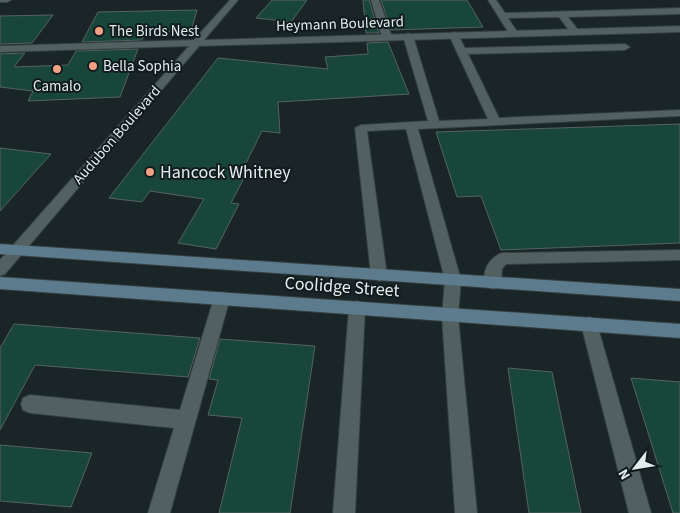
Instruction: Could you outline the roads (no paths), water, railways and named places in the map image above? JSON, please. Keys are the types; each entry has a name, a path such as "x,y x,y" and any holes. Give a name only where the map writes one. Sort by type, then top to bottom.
{"street":[{"path":"0,0 7,0"},
{"name":"Audubon Boulevard","path":"0,270 234,0"},
{"path":"375,0 387,37"},
{"path":"492,0 513,33"},
{"path":"502,16 680,11"},
{"path":"561,14 574,31"},
{"path":"594,14 610,30"},
{"name":"Heymann Boulevard","path":"0,49 680,29"},
{"path":"454,35 495,122"},
{"path":"408,36 436,125"},
{"path":"462,51 625,47"},
{"path":"379,275 361,128 680,113"},
{"path":"410,126 453,280 450,316 466,513"},
{"name":"Coolidge Street","path":"0,249 680,295"},
{"path":"493,283 494,267 502,258 680,255"},
{"name":"Coolidge Street","path":"0,283 680,331"},
{"path":"159,513 222,298"},
{"path":"344,513 357,308"},
{"path":"589,324 640,513"},
{"path":"30,404 186,420"}],"place":[{"name":"The Birds Nest","path":"99,31"},
{"name":"Bella Sophia","path":"93,66"},
{"name":"Camalo","path":"57,69"},
{"name":"Hancock Whitney","path":"150,172"}]}
